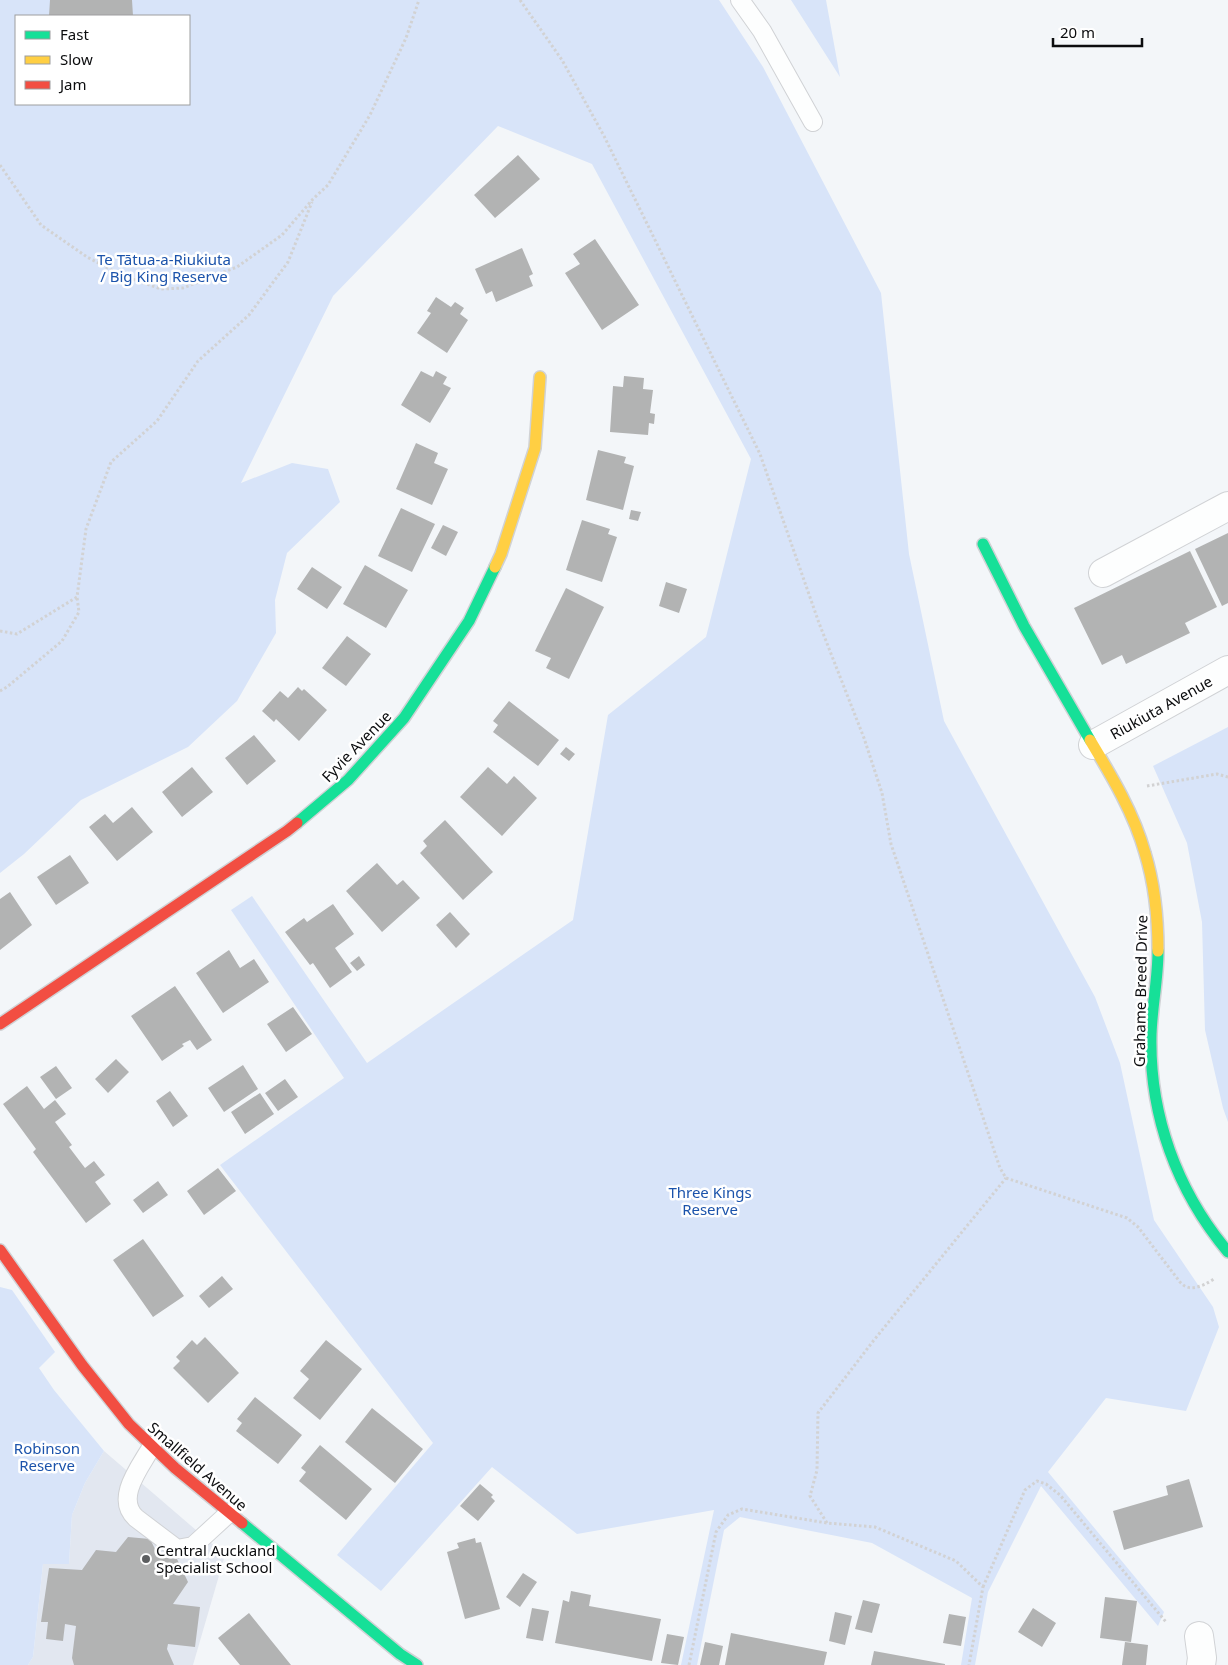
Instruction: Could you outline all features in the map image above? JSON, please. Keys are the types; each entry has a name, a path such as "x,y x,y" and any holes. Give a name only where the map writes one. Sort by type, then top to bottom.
{"street":[{"name":"Fyvie Avenue","path":"0,1024 286,831 348,780 404,718 469,621 500,554 535,448 540,377"},
{"path":"1103,573 1228,506"},
{"name":"Grahame Breed Drive","path":"983,544 1029,636 1119,791 1145,853 1156,908 1158,957 1151,1036 1153,1072 1159,1109 1170,1152 1187,1191 1213,1237 1228,1252"},
{"name":"Riukiuta Avenue","path":"1093,745 1228,670"},
{"name":"Smallfield Avenue","path":"0,1250 104,1395 129,1424 229,1513 400,1654 417,1665"},
{"path":"1199,1636 1201,1665"}],"lane":[{"path":"740,0 762,31 813,122"},
{"path":"152,1446 129,1487 127,1497 130,1512 136,1518 177,1549 193,1546 229,1513"}],"path":[{"path":"0,165 41,225 87,257 121,275 161,289 183,288 237,267 282,235 313,199 328,185 370,115 406,38 419,0"},
{"path":"520,0 562,60 604,136 760,454 819,623 864,738 882,793 891,844 1000,1168 1006,1178 1127,1218 1138,1227 1180,1282 1187,1287 1195,1287 1216,1277"},
{"path":"0,691 62,640 79,612 77,597 86,529 111,462 157,421 198,361 249,315 288,262 313,199"},
{"path":"0,631 17,634 77,597"},
{"path":"1142,787 1217,774 1228,777"},
{"path":"827,1523 810,1496 818,1470 818,1412 1006,1178"},
{"path":"969,1665 983,1587 1025,1490 1037,1481 1046,1484 1060,1495 1166,1622"},
{"path":"689,1665 716,1532 728,1515 742,1510 827,1523 875,1527 956,1561 983,1587"}],"shaded area":[{"name":"Central Auckland Specialist School","path":"104,1451 225,1555 193,1665 28,1665 33,1657 43,1564 69,1564 72,1515 85,1483"}],"green space":[{"path":"0,0 719,0 763,67 881,293 909,554 944,721 1095,997 1120,1063 1154,1220 1213,1307 1219,1327 1186,1411 1106,1398 1048,1472 1164,1612 1158,1626 1041,1486 988,1592 975,1665 961,1665 972,1598 872,1543 740,1517 724,1530 697,1665 681,1665 714,1510 577,1534 492,1467 381,1591 337,1555 433,1443 220,1165 344,1078 231,910 252,896 367,1063 573,920 608,715 706,637 751,459 592,164 498,126 333,296 241,483 292,463 328,469 340,502 287,553 275,600 276,633 237,701 188,747 81,800 24,854 0,873"},
{"path":"791,0 826,0 840,77"},
{"path":"1228,727 1228,1122 1205,1030 1202,922 1187,843 1153,766"},
{"name":"Robinson Reserve","path":"0,1287 12,1290 55,1352 39,1368 54,1390 104,1451 85,1483 72,1515 69,1564 43,1564 33,1657 28,1665 0,1665"}],"building":[{"path":"50,0 132,0 133,15 49,15"},
{"path":"518,155 540,179 495,218 474,195"},
{"path":"595,239 639,305 602,330 565,273 580,264 573,254"},
{"path":"522,248 533,274 529,276 533,286 496,302 492,291 486,294 475,269"},
{"path":"436,297 451,307 455,302 464,308 460,314 468,320 447,353 417,333 431,313 427,311"},
{"path":"421,371 433,377 436,371 447,377 443,384 451,388 430,423 401,405"},
{"path":"624,376 644,378 643,389 653,390 650,413 655,414 654,424 649,423 648,435 610,432 613,386 623,387"},
{"path":"416,443 438,453 434,463 448,469 432,505 396,489"},
{"path":"598,450 626,457 624,463 634,466 623,510 586,500"},
{"path":"401,508 435,524 412,572 378,556"},
{"path":"631,510 641,512 638,521 629,519"},
{"path":"582,520 610,529 608,534 617,537 602,582 566,570"},
{"path":"443,525 458,532 446,556 431,548"},
{"path":"1228,533 1228,603 1222,606 1195,549"},
{"path":"1190,551 1217,607 1185,623 1190,633 1126,664 1122,655 1102,665 1074,608"},
{"path":"365,565 408,590 386,628 343,604"},
{"path":"312,567 342,587 327,609 297,589"},
{"path":"666,582 687,589 679,613 659,606"},
{"path":"566,588 604,607 569,679 546,668 551,658 535,651"},
{"path":"347,636 371,654 346,686 322,668"},
{"path":"298,687 302,691 304,689 327,710 299,741 276,719 274,722 262,711 280,691 288,698"},
{"path":"509,701 559,740 538,766 493,732 498,725 493,721"},
{"path":"254,735 276,761 247,785 225,758"},
{"path":"566,747 575,754 569,761 560,754"},
{"path":"192,767 213,792 182,817 162,792"},
{"path":"488,767 507,784 514,776 537,798 502,836 460,797"},
{"path":"132,807 153,832 117,861 89,827 105,814 113,823"},
{"path":"445,820 493,872 463,900 420,853 427,846 423,841"},
{"path":"70,855 89,883 56,905 37,877"},
{"path":"377,863 397,885 403,880 420,898 382,932 346,891"},
{"path":"10,892 32,925 0,950 0,899"},
{"path":"333,904 354,934 335,948 352,972 330,988 313,963 310,965 285,932 304,918 307,922"},
{"path":"450,912 470,934 456,948 436,925"},
{"path":"229,950 240,968 254,959 269,982 223,1013 196,973"},
{"path":"359,956 365,965 357,971 350,963"},
{"path":"175,986 212,1040 197,1050 190,1040 182,1044 184,1046 162,1061 131,1016"},
{"path":"293,1007 312,1034 286,1052 267,1024"},
{"path":"116,1059 129,1072 108,1093 95,1079"},
{"path":"243,1065 258,1089 224,1112 208,1088"},
{"path":"56,1066 72,1088 56,1099 40,1077"},
{"path":"285,1079 298,1097 278,1111 265,1093"},
{"path":"27,1086 44,1109 55,1100 66,1114 55,1122 72,1145 69,1147 85,1168 94,1161 105,1175 95,1182 111,1204 86,1223 33,1152 36,1149 3,1104"},
{"path":"170,1091 188,1116 173,1127 156,1101"},
{"path":"260,1093 274,1114 245,1134 231,1112"},
{"path":"218,1168 236,1191 204,1215 187,1191"},
{"path":"158,1181 168,1195 143,1213 133,1200"},
{"path":"143,1239 184,1296 153,1317 113,1260"},
{"path":"222,1276 233,1289 209,1308 199,1296"},
{"path":"205,1337 239,1373 208,1403 173,1368 180,1361 176,1357 192,1340 197,1345"},
{"path":"326,1340 362,1369 320,1420 293,1398 309,1379 300,1371"},
{"path":"255,1397 302,1435 278,1464 236,1431 242,1423 237,1419"},
{"path":"372,1408 423,1449 395,1483 345,1442"},
{"path":"320,1445 372,1489 346,1520 299,1481 306,1472 301,1468"},
{"path":"1189,1479 1203,1527 1124,1550 1113,1511 1168,1495 1166,1486"},
{"path":"480,1484 493,1495 491,1497 495,1501 478,1521 460,1506"},
{"path":"128,1537 150,1539 159,1557 177,1559 188,1582 173,1604 200,1607 195,1647 168,1644 167,1649 174,1665 74,1665 72,1658 76,1626 65,1624 63,1641 46,1639 48,1622 41,1622 49,1568 82,1570 96,1550 116,1552"},
{"path":"475,1538 476,1543 481,1542 500,1609 465,1619 447,1552 459,1548 457,1543"},
{"path":"523,1573 537,1582 520,1607 506,1597"},
{"path":"571,1591 591,1595 589,1606 661,1619 652,1661 555,1643 563,1600 569,1602"},
{"path":"1105,1597 1137,1601 1131,1642 1100,1638"},
{"path":"863,1600 880,1604 872,1633 855,1629"},
{"path":"532,1608 549,1611 543,1641 526,1638"},
{"path":"1033,1608 1056,1623 1042,1647 1018,1632"},
{"path":"835,1612 852,1616 845,1645 829,1641"},
{"path":"249,1613 291,1665 240,1665 218,1638"},
{"path":"949,1614 966,1617 961,1646 943,1643"},
{"path":"731,1633 827,1652 824,1665 725,1665"},
{"path":"667,1634 684,1637 678,1665 661,1663"},
{"path":"705,1642 723,1646 719,1665 700,1665"},
{"path":"1125,1642 1148,1645 1146,1665 1122,1665"},
{"path":"874,1651 945,1664 945,1665 871,1665"}],"traffic: fast":[{"path":"983,544 1024,626 1090,740"},
{"path":"297,823 348,780 404,718 469,621 495,567"},
{"path":"1158,951 1151,1034 1155,1094 1161,1122 1181,1178 1194,1204 1228,1252"},
{"path":"242,1523 400,1654 417,1665"}],"traffic: slow":[{"path":"495,567 501,554 535,448 540,377"},
{"path":"1090,740 1121,795 1140,838 1153,889 1158,951"}],"traffic: jam":[{"path":"0,1024 297,823"},
{"path":"0,1250 82,1365 129,1424 175,1468 242,1523"}],"place":[{"name":"Central Auckland Specialist School","path":"146,1559"}],"park label":[{"name":"Te Tātua-a-Riukiuta / Big King Reserve","path":"164,268"},
{"name":"Three Kings Reserve","path":"710,1200"}]}
